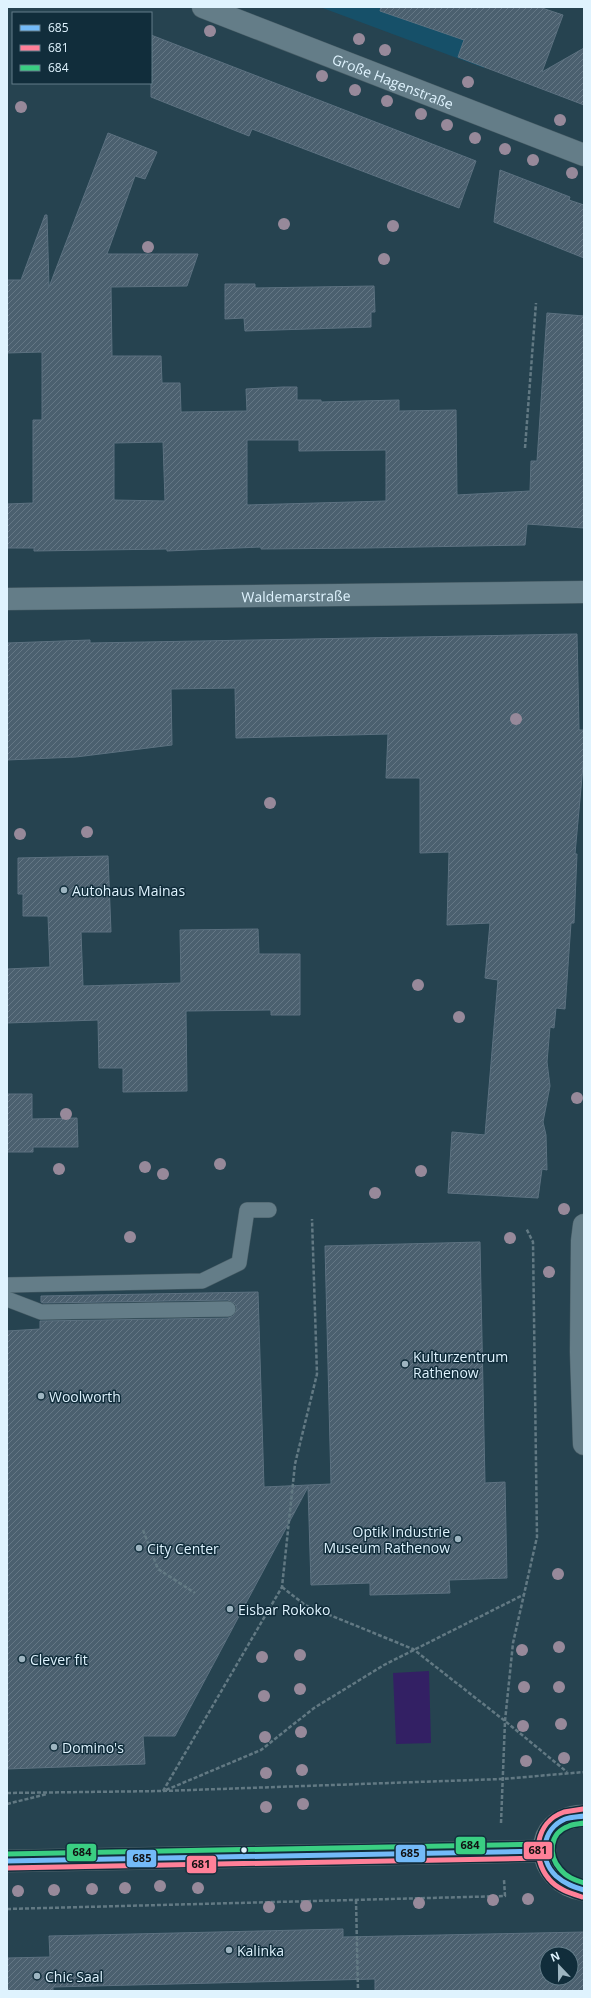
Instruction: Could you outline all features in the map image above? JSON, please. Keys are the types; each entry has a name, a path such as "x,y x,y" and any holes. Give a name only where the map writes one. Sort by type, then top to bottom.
{"main road":[{"path":"584,1816 573,1816 561,1820 551,1829 545,1839 547,1862 554,1876 565,1884 584,1890"},
{"path":"7,1861 545,1851"}],"street":[{"name":"Große Hagenstraße","path":"203,7 584,154"},
{"name":"Waldemarstraße","path":"7,599 584,592"},
{"path":"584,1225 582,1241 584,1444"}],"lane":[{"path":"7,1285 202,1281 239,1263 246,1210 269,1210"},
{"path":"7,1299 41,1312 228,1309"}],"path":[{"path":"525,448 536,304"},
{"path":"163,1790 282,1586 295,1464 317,1374 312,1219"},
{"path":"501,1828 505,1721 513,1643 537,1537 533,1242 526,1228"},
{"path":"142,1530 158,1569 195,1593"},
{"path":"282,1586 305,1605 413,1649 505,1721 566,1772"},
{"path":"163,1790 261,1750 314,1708 413,1649 523,1595"},
{"path":"7,1793 163,1790 502,1779 566,1772 584,1772"},
{"path":"7,1804 52,1792"},
{"path":"7,1909 505,1896 503,1874"},
{"path":"356,1900 358,1991"}],"shaded area":[{"path":"320,7 490,7 484,68 457,58"},
{"path":"429,1671 431,1743 396,1744 393,1673"}],"building":[{"path":"381,7 539,7 563,15 542,72 584,48 584,105 458,57 464,40 380,11"},
{"path":"152,35 476,161 459,208 252,129 249,136 151,97"},
{"path":"108,133 157,152 145,179 135,176 107,254 198,254 187,286 111,287 112,356 161,356 162,383 180,383 181,412 247,411 246,389 283,387 297,387 297,400 321,400 321,402 399,400 399,411 456,410 457,495 530,491 531,461 537,461 547,313 584,316 584,528 527,524 525,545 261,549 261,547 167,551 167,549 34,551 34,548 7,548 7,504 33,503 33,420 42,420 42,352 7,353 7,280 21,280 45,215 47,215 49,287","holes":["247,440 299,440 299,451 386,450 386,501 247,505","163,442 165,501 114,500 114,443"]},
{"path":"500,170 570,197 569,200 584,205 584,258 494,222"},
{"path":"225,284 255,284 255,288 374,286 375,312 371,312 371,327 245,331 244,318 225,319"},
{"path":"577,634 579,730 584,730 584,755 575,854 577,854 574,923 571,923 565,1009 556,1008 554,1028 550,1027 547,1062 550,1086 543,1122 546,1135 547,1170 542,1169 538,1198 448,1193 452,1132 485,1135 498,980 485,978 490,923 447,925 449,852 420,853 420,778 386,778 388,734 236,738 235,688 171,689 172,745 76,757 7,760 7,643 90,640 90,643"},
{"path":"108,856 111,932 81,932 83,986 181,983 180,930 258,929 259,954 300,954 300,1015 271,1015 271,1010 186,1011 187,1091 123,1092 123,1068 99,1068 98,1020 7,1023 7,969 50,967 48,916 23,916 23,894 18,894 18,858"},
{"path":"7,1094 32,1094 32,1119 77,1118 78,1147 33,1147 33,1152 7,1152"},
{"name":"City Center","path":"480,1242 485,1483 505,1482 507,1578 449,1580 450,1593 370,1595 370,1583 311,1585 308,1487 175,1736 143,1736 145,1764 7,1769 7,1331 40,1329 40,1321 228,1318 233,1316 237,1309 235,1304 228,1300 43,1303 41,1302 41,1296 258,1292 264,1487 331,1484 325,1246"},
{"path":"343,1929 343,1937 584,1932 584,1991 375,1991 375,1979 53,1987 53,1991 7,1991 7,1958 50,1957 49,1936"}],"transit line":[{"name":"681","path":"582,1897 564,1890 549,1879 543,1871 538,1851 542,1832 554,1817 564,1812 583,1809"},
{"name":"685","path":"584,1816 567,1818 557,1824 551,1830 545,1845 547,1861 550,1869 556,1876 566,1883 584,1890"},
{"name":"684","path":"584,1823 572,1825 562,1829 557,1834 552,1845 552,1851 556,1863 562,1872 571,1878 584,1883"},
{"name":"684","path":"7,1854 545,1844"},
{"name":"685","path":"7,1861 545,1851"},
{"name":"681","path":"7,1868 545,1858"}],"place":[{"name":"Autohaus Mainas","path":"64,890"},
{"name":"Kulturzentrum Rathenow","path":"405,1364"},
{"name":"Woolworth","path":"41,1396"},
{"name":"Optik Industrie Museum Rathenow","path":"458,1539"},
{"name":"City Center","path":"139,1548"},
{"name":"Eisbar Rokoko","path":"230,1609"},
{"name":"Clever fit","path":"22,1659"},
{"name":"Domino's","path":"54,1747"},
{"name":"Kalinka","path":"229,1950"},
{"name":"Chic Saal","path":"37,1976"}]}
